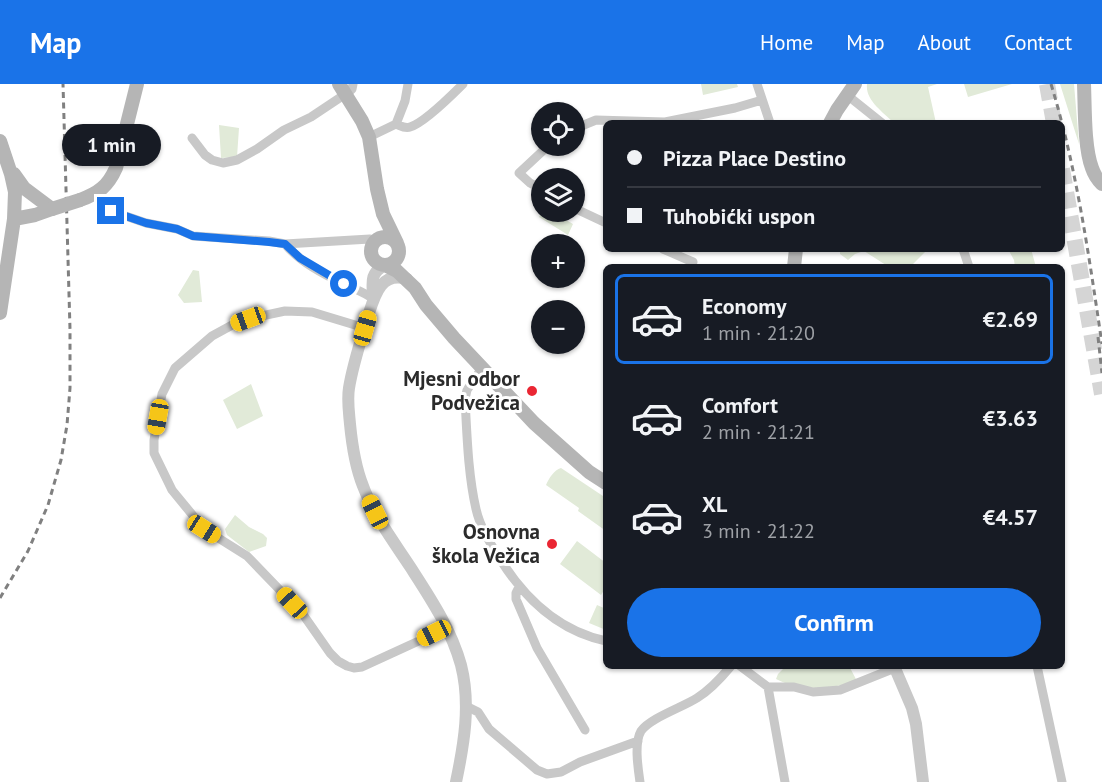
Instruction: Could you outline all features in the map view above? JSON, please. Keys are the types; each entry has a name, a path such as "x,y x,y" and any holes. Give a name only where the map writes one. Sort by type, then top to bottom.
{"main road":[{"path":"14,219 91,196 111,180 137,84"},
{"path":"1084,84 1087,138 1096,165 1092,169 1102,184"},
{"path":"346,87 369,137 382,214 382,227 374,239 370,253 374,261 398,271 437,318 534,423 589,472 603,481"},
{"path":"832,120 851,89"},
{"path":"0,141 15,192 14,219 0,313"},
{"path":"8,164 24,188 52,209"},
{"path":"382,214 398,247 411,284"},
{"path":"374,239 386,237 394,240 398,247 396,261 385,266"}],"street":[{"path":"369,137 396,124 405,101 408,84"},
{"path":"396,124 403,128 410,128 463,84"},
{"path":"757,84 769,120"},
{"path":"192,138 212,160 223,163 237,160 284,130 311,117 346,87"},
{"path":"851,89 879,120"},
{"path":"676,120 762,100"},
{"path":"585,124 596,120 603,120"},
{"path":"531,183 519,174 538,156"},
{"path":"111,211 146,223 177,229 193,236 285,244 374,239"},
{"path":"585,213 603,222"},
{"path":"285,244 294,254 312,266 374,299"},
{"path":"669,252 691,264"},
{"path":"374,299 373,276 376,271 385,266"},
{"path":"411,284 393,278 385,281 374,299 349,389 351,440 356,468 375,512 432,600 447,628 460,663 464,677 466,726 456,782"},
{"path":"365,328 312,312 285,311 248,319 227,327 212,336 175,368 162,394 154,453 172,490 204,529 247,556 302,614 338,661 354,668 362,667 447,628"},
{"path":"482,368 467,390 465,399 472,488 483,528 519,587 533,601 571,629 603,640"},
{"path":"519,587 516,599 537,648 585,730"},
{"path":"640,782 637,749 642,729 660,717 697,699 727,669"},
{"path":"744,669 768,687 794,687 813,692 840,690 889,669"},
{"path":"895,669 912,708 916,724 923,782"},
{"path":"1038,669 1062,782"},
{"path":"768,687 785,782"},
{"path":"466,706 478,712 489,729 537,770 547,774 561,772 580,762 638,741"}],"green space":[{"path":"701,84 737,84 738,87 703,95"},
{"path":"867,84 937,84 928,87 935,120 891,120 872,100"},
{"path":"964,84 1012,84 968,97"},
{"path":"1060,84 1074,84 1079,144"},
{"path":"219,125 239,128 237,157 221,158"},
{"path":"547,222 573,224 566,234"},
{"path":"840,252 861,252 848,260"},
{"path":"866,252 925,252 913,264 884,264"},
{"path":"1010,252 1032,252 1035,264 1015,264"},
{"path":"193,270 199,271 202,302 184,303 178,295"},
{"path":"251,384 263,416 237,429 223,400"},
{"path":"561,468 603,496 603,529 578,511 579,508 546,485"},
{"path":"235,515 267,538 266,546 249,552 227,535 225,529"},
{"path":"577,541 603,561 603,592 601,595 560,564"},
{"path":"597,605 603,608 603,629 589,623"},
{"path":"783,669 851,669 857,681 827,688 806,688 776,679"}],"tunnel":[{"path":"1047,84 1053,120"},
{"path":"1065,186 1102,394"}],"railway":[{"path":"0,598 28,551 48,505 61,460 67,425 70,388 70,329 63,84"},
{"path":"1051,84 1061,120"},
{"path":"1065,136 1087,246 1102,344"},
{"path":"1098,337 1102,373"}],"place":[{"name":"Mjesni odbor Podvežica","path":"532,391"},
{"name":"Osnovna škola Vežica","path":"552,544"}],"route":[{"path":"111,211 146,223 177,229 193,236 285,244 300,258 344,284"}]}
